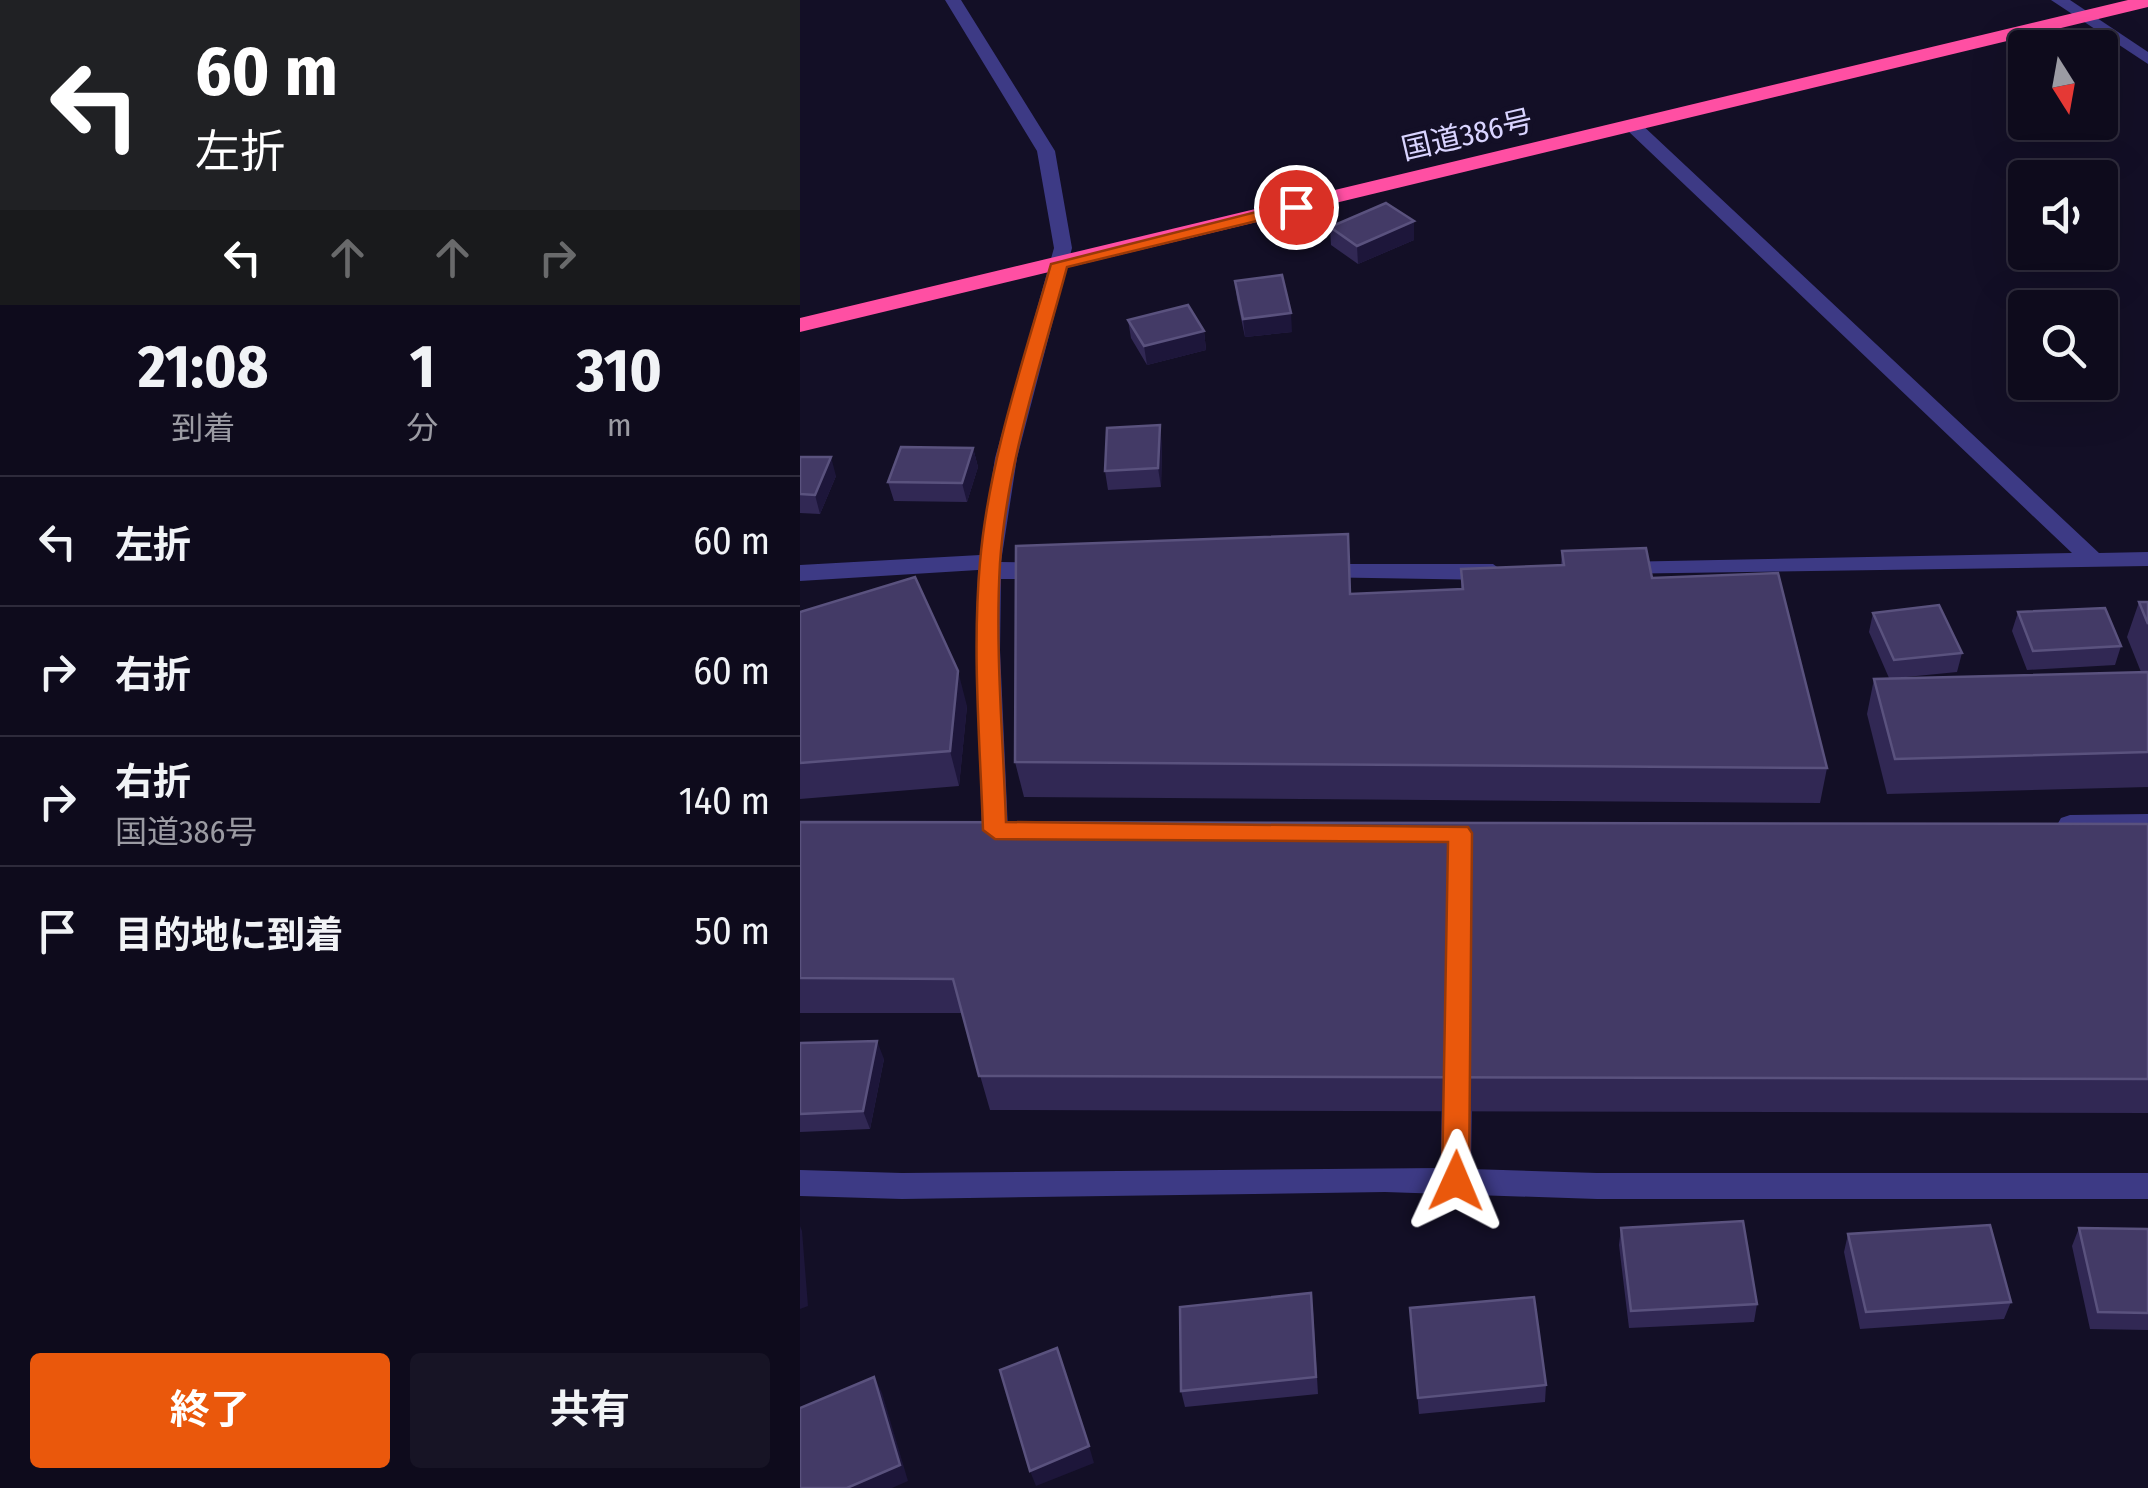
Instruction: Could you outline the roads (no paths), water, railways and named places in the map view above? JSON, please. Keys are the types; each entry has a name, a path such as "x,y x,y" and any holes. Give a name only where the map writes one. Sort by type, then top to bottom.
{"highway":[{"name":"国道386号","path":"800,326 2148,1"}],"street":[{"path":"953,0 1046,151 1063,248 1006,458 990,566 994,831"},
{"path":"2059,0 2148,59"},
{"path":"1633,126 2091,558"},
{"path":"1586,570 2148,559"},
{"path":"800,573 990,566 1068,571"},
{"path":"1286,572 1509,572"},
{"path":"2050,825 2148,824"},
{"path":"1456,1181 1457,1046"},
{"path":"800,1183 902,1186 1456,1181 1598,1186 2148,1186"}]}
